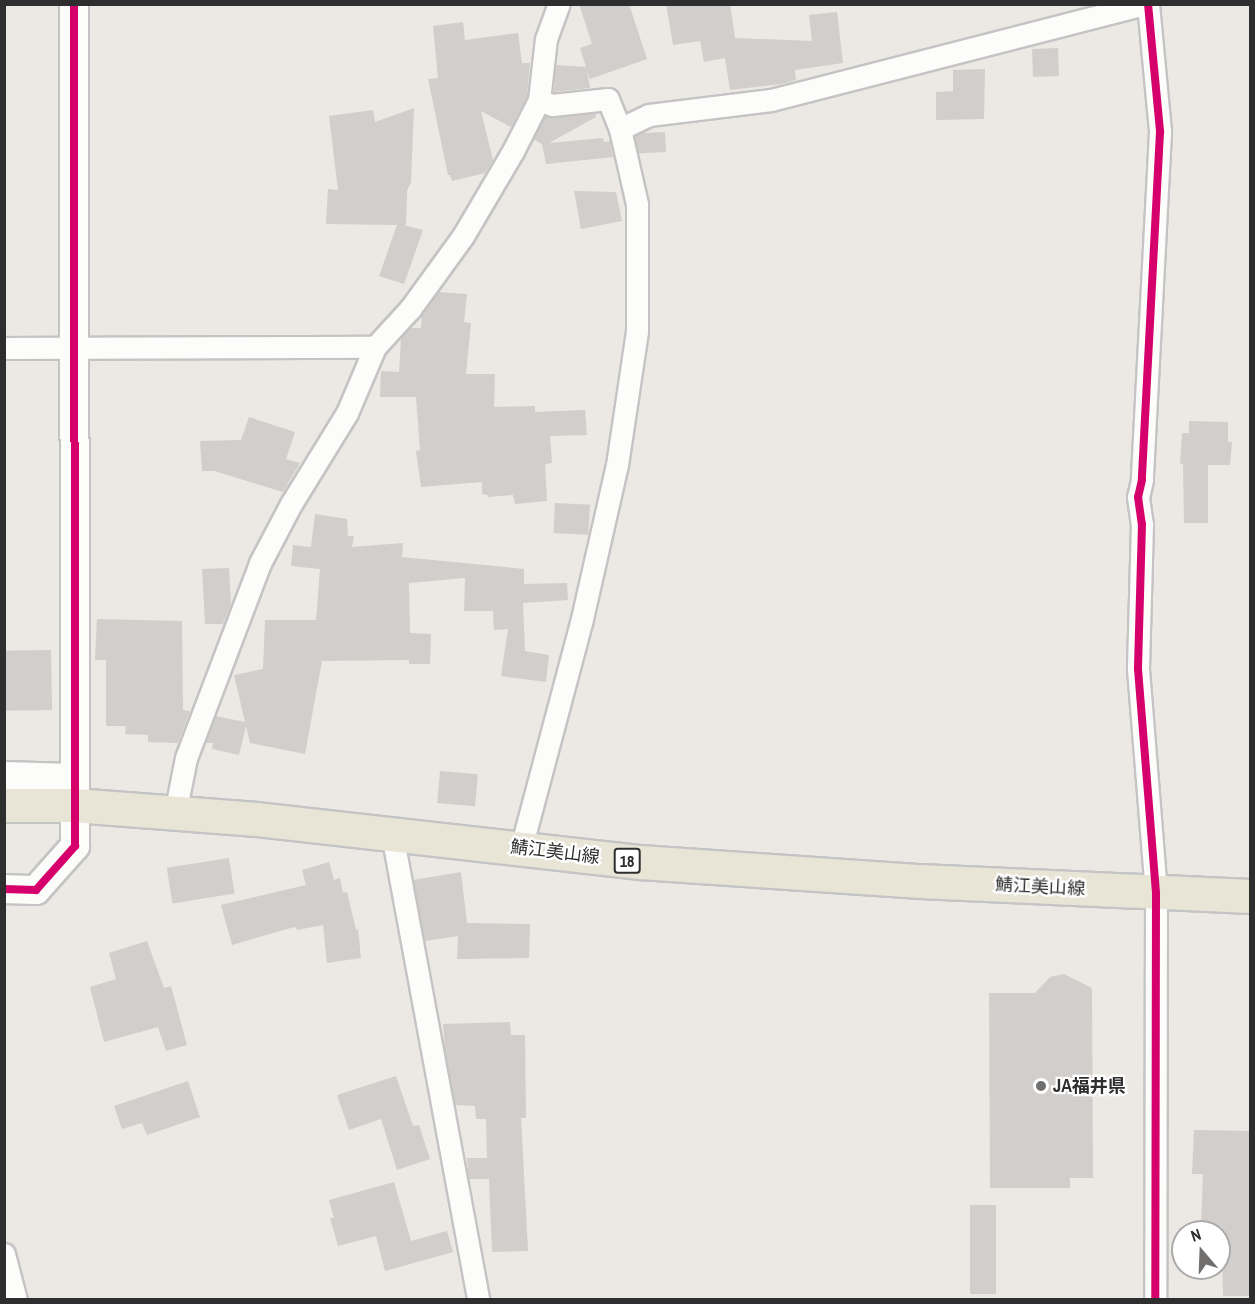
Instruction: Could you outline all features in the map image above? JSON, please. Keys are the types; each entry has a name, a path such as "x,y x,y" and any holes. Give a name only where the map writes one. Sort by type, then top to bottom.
{"main road":[{"name":"鯖江美山線","path":"4,805 73,792 175,813 392,834 640,862 1156,894 1251,896"}],"street":[{"path":"4,889 36,890 75,846 73,792 74,4"},
{"path":"175,813 186,758 229,638 260,563 291,504 346,413 375,347 410,309 463,236 513,151 539,100 546,39 559,4"},
{"path":"620,129 649,116 771,100 1147,4 1160,132 1142,480 1138,497 1142,524 1138,669 1156,894 1155,1299"},
{"path":"521,848 581,622 617,465 630,393 636,331 637,204 620,129 608,99 552,105 539,100"},
{"path":"4,348 375,347"},
{"path":"4,776 73,792"},
{"path":"392,834 478,1299"},
{"path":"4,1254 16,1299"}],"building":[{"path":"579,4 629,4 647,59 590,79 587,71 590,88 554,92 556,65 586,67 580,48 592,44"},
{"path":"666,4 730,4 735,38 812,41 809,15 837,12 843,63 795,70 796,80 782,84 730,90 725,58 704,62 700,41 673,45"},
{"path":"463,22 465,40 518,33 522,63 530,63 527,96 511,127 481,111 493,160 485,173 452,181 448,175 428,79 438,78 433,26"},
{"path":"1058,48 1059,76 1033,77 1032,49"},
{"path":"985,69 984,119 936,120 936,92 953,91 953,70"},
{"path":"414,108 411,182 407,191 406,225 403,225 423,230 404,284 379,276 397,225 326,224 328,189 338,190 329,116 373,110 375,122"},
{"path":"595,113 596,117 549,143 603,138 604,142 610,141 613,157 546,164 542,144 533,139 545,116 553,118"},
{"path":"665,132 666,152 636,154 635,134"},
{"path":"574,191 616,192 622,221 581,229"},
{"path":"438,292 467,294 464,322 471,323 466,374 495,374 494,407 535,406 535,412 585,410 587,435 550,436 552,463 545,464 547,501 515,504 513,495 488,497 482,494 482,482 421,487 416,451 420,450 416,397 380,397 381,371 399,372 401,338 410,328 421,328 422,314"},
{"path":"249,417 295,432 286,459 300,463 283,492 214,471 202,471 200,441 241,440"},
{"path":"1189,421 1228,422 1228,442 1232,442 1230,465 1208,465 1208,523 1184,523 1183,464 1180,464 1182,433 1189,433"},
{"path":"555,503 590,505 588,535 553,533"},
{"path":"315,514 347,519 348,536 354,536 352,547 403,543 402,557 524,569 524,584 567,583 568,600 523,603 525,651 549,655 546,682 501,676 508,629 494,630 493,611 464,611 465,578 409,583 410,633 431,634 430,664 409,664 409,660 322,661 305,754 250,743 246,726 239,755 212,749 213,743 205,743 215,716 245,722 234,675 263,669 265,620 316,620 320,569 291,566 293,545 311,547"},
{"path":"229,568 231,604 223,624 205,624 202,569"},
{"path":"97,619 182,621 183,710 190,711 178,743 148,742 148,735 125,734 126,726 106,726 106,660 95,660"},
{"path":"51,650 52,710 5,711 4,651"},
{"path":"440,771 478,774 475,806 437,803"},
{"path":"229,858 235,894 172,903 167,868"},
{"path":"329,862 334,880 340,878 343,893 347,892 356,930 358,929 361,958 327,963 323,925 297,930 296,927 232,945 221,905 306,885 302,870"},
{"path":"461,872 467,923 530,924 529,958 457,959 458,936 425,941 413,880"},
{"path":"147,941 164,988 171,986 187,1045 166,1051 158,1027 104,1042 90,987 116,979 109,953"},
{"name":"JA福井県","path":"1064,974 1092,988 1093,1178 1070,1178 1070,1188 990,1188 989,993 1035,993 1050,977"},
{"path":"510,1022 511,1035 525,1035 526,1118 521,1118 528,1251 492,1252 489,1179 469,1179 467,1158 487,1158 486,1119 476,1119 475,1106 455,1105 445,1050 443,1024"},
{"path":"396,1076 413,1126 419,1125 430,1159 397,1170 381,1119 349,1130 337,1095"},
{"path":"188,1081 200,1117 147,1135 142,1123 122,1129 114,1106"},
{"path":"1194,1130 1251,1131 1251,1296 1223,1296 1223,1280 1231,1280 1231,1220 1201,1220 1203,1174 1192,1174"},
{"path":"394,1182 411,1241 447,1231 453,1252 385,1271 376,1236 338,1246 330,1218 334,1218 329,1200"},
{"path":"970,1205 996,1205 996,1294 970,1294"}],"cycle path":[{"path":"4,889 36,890 75,846 74,4"},
{"path":"1148,4 1160,132 1142,480 1138,497 1142,524 1138,669 1156,894 1155,1300"}],"place":[{"name":"JA福井県","path":"1041,1086"}]}
